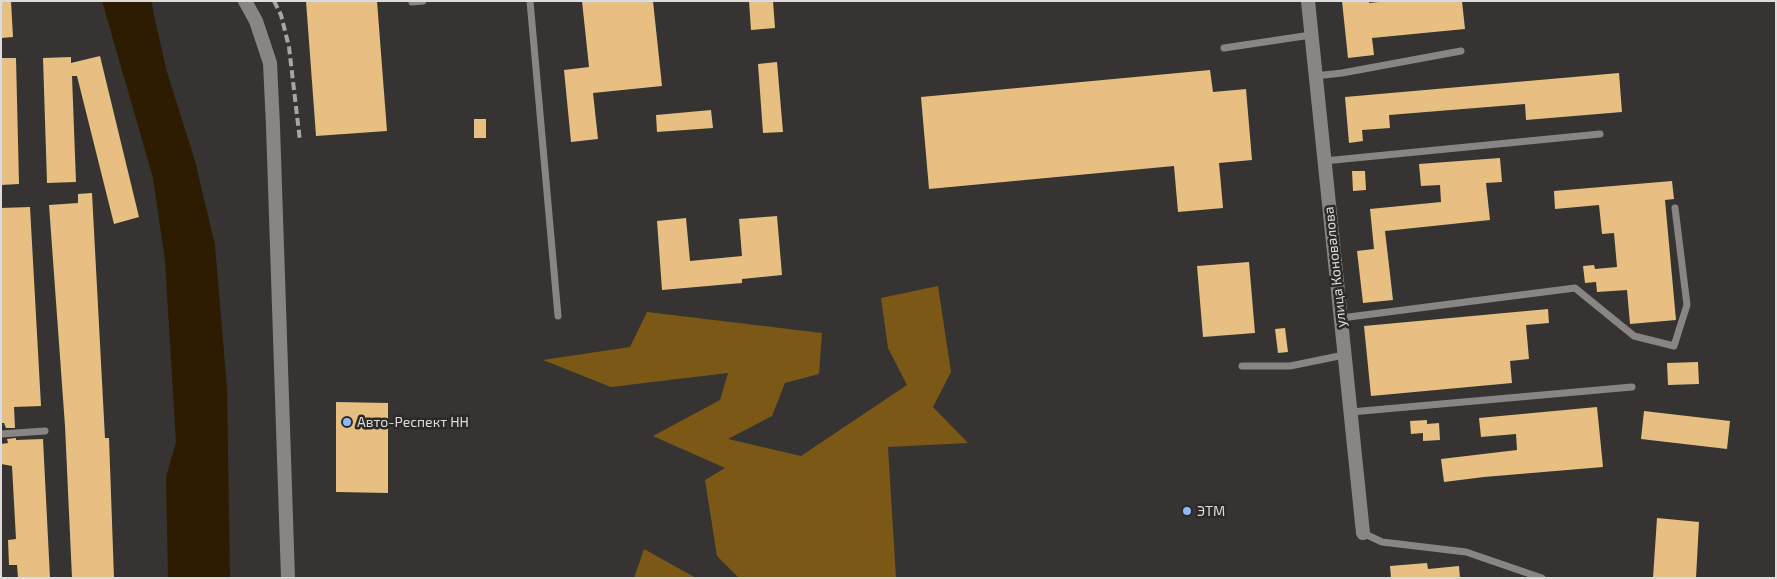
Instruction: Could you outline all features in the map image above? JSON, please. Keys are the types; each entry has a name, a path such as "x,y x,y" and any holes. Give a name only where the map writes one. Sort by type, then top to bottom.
{"street":[{"path":"245,1 256,21 270,63 288,578"},
{"name":"улица Коновалова","path":"1308,1 1363,533"}],"lane":[{"path":"412,2 422,1"},
{"path":"530,1 558,316"},
{"path":"1224,48 1311,36"},
{"path":"1315,76 1342,73 1462,51"},
{"path":"1324,161 1600,134"},
{"path":"1340,318 1574,288 1634,336 1674,346 1687,306 1675,208"},
{"path":"1242,366 1290,366 1344,355"},
{"path":"1350,412 1632,387"},
{"path":"1,434 45,431"},
{"path":"1363,533 1382,542 1466,552 1542,578"}],"shaded area":[{"path":"102,1 152,1 167,72 195,161 215,245 227,388 230,578 168,578 166,477 176,442 165,261 153,178"},
{"path":"938,286 951,372 933,407 968,443 888,447 896,578 739,578 717,556 705,480 725,468 653,436 720,400 728,373 611,387 543,360 630,347 647,312 822,333 819,374 785,383 772,416 728,439 801,456 907,385 888,348 881,298"},
{"path":"644,549 696,578 634,578"}],"building":[{"path":"1,1 11,1 13,37 1,38"},
{"path":"306,1 377,1 387,131 316,136"},
{"path":"582,1 653,1 662,86 593,93 598,139 571,142 564,70 589,67"},
{"path":"749,1 773,1 775,28 751,30"},
{"path":"1342,1 1369,1 1369,3 1388,1 1462,1 1465,29 1372,38 1374,55 1348,58"},
{"path":"100,56 139,217 114,224 77,76 72,76 76,182 47,183 43,58 71,57 71,63"},
{"path":"1,58 16,58 19,184 1,185"},
{"path":"777,62 783,132 763,133 758,64"},
{"path":"1210,70 1213,92 1246,89 1252,160 1219,163 1223,208 1178,212 1174,166 929,189 921,97"},
{"path":"1619,73 1622,112 1526,120 1525,104 1389,115 1390,128 1362,130 1363,141 1349,143 1345,97"},
{"path":"711,110 713,128 657,132 656,115"},
{"path":"474,119 486,119 486,138 474,138"},
{"path":"1500,158 1502,182 1486,183 1490,220 1385,231 1393,300 1363,303 1357,251 1374,249 1370,209 1441,202 1440,185 1421,186 1419,164"},
{"path":"1352,171 1365,171 1366,190 1353,191"},
{"path":"1672,181 1674,199 1665,200 1676,320 1630,324 1627,290 1597,292 1596,282 1585,283 1583,266 1594,265 1595,269 1617,267 1614,233 1602,234 1599,205 1555,209 1554,191"},
{"path":"92,193 105,438 109,438 114,578 72,578 65,426 49,205 78,203 78,194"},
{"path":"30,207 41,406 14,407 15,428 6,428 4,423 1,423 1,208"},
{"path":"777,216 782,275 742,279 742,283 662,290 657,221 686,218 690,261 742,256 739,219"},
{"path":"1249,262 1255,333 1203,337 1197,266"},
{"path":"1548,309 1549,323 1526,325 1529,359 1510,361 1512,383 1371,396 1364,326"},
{"path":"1285,328 1288,352 1278,353 1275,329"},
{"path":"1698,362 1699,384 1668,385 1667,363"},
{"path":"336,402 388,403 388,493 336,492"},
{"path":"1597,407 1603,467 1444,482 1441,459 1517,450 1516,434 1481,437 1479,418"},
{"path":"1644,411 1730,421 1727,449 1641,439"},
{"path":"1427,420 1427,424 1439,423 1440,440 1423,441 1423,433 1411,434 1410,421"},
{"path":"16,438 16,440 43,439 50,578 18,578 17,565 9,565 8,540 16,539 12,466 1,464 1,444 8,443 7,439"},
{"path":"1657,518 1699,522 1696,578 1653,578"},
{"path":"1427,563 1428,569 1459,566 1460,578 1391,578 1390,566"}],"railway":[{"path":"274,1 281,15 289,47 300,141"}],"place":[{"name":"Авто-Респект НН","path":"347,422"},
{"name":"ЭТМ","path":"1187,511"}]}
